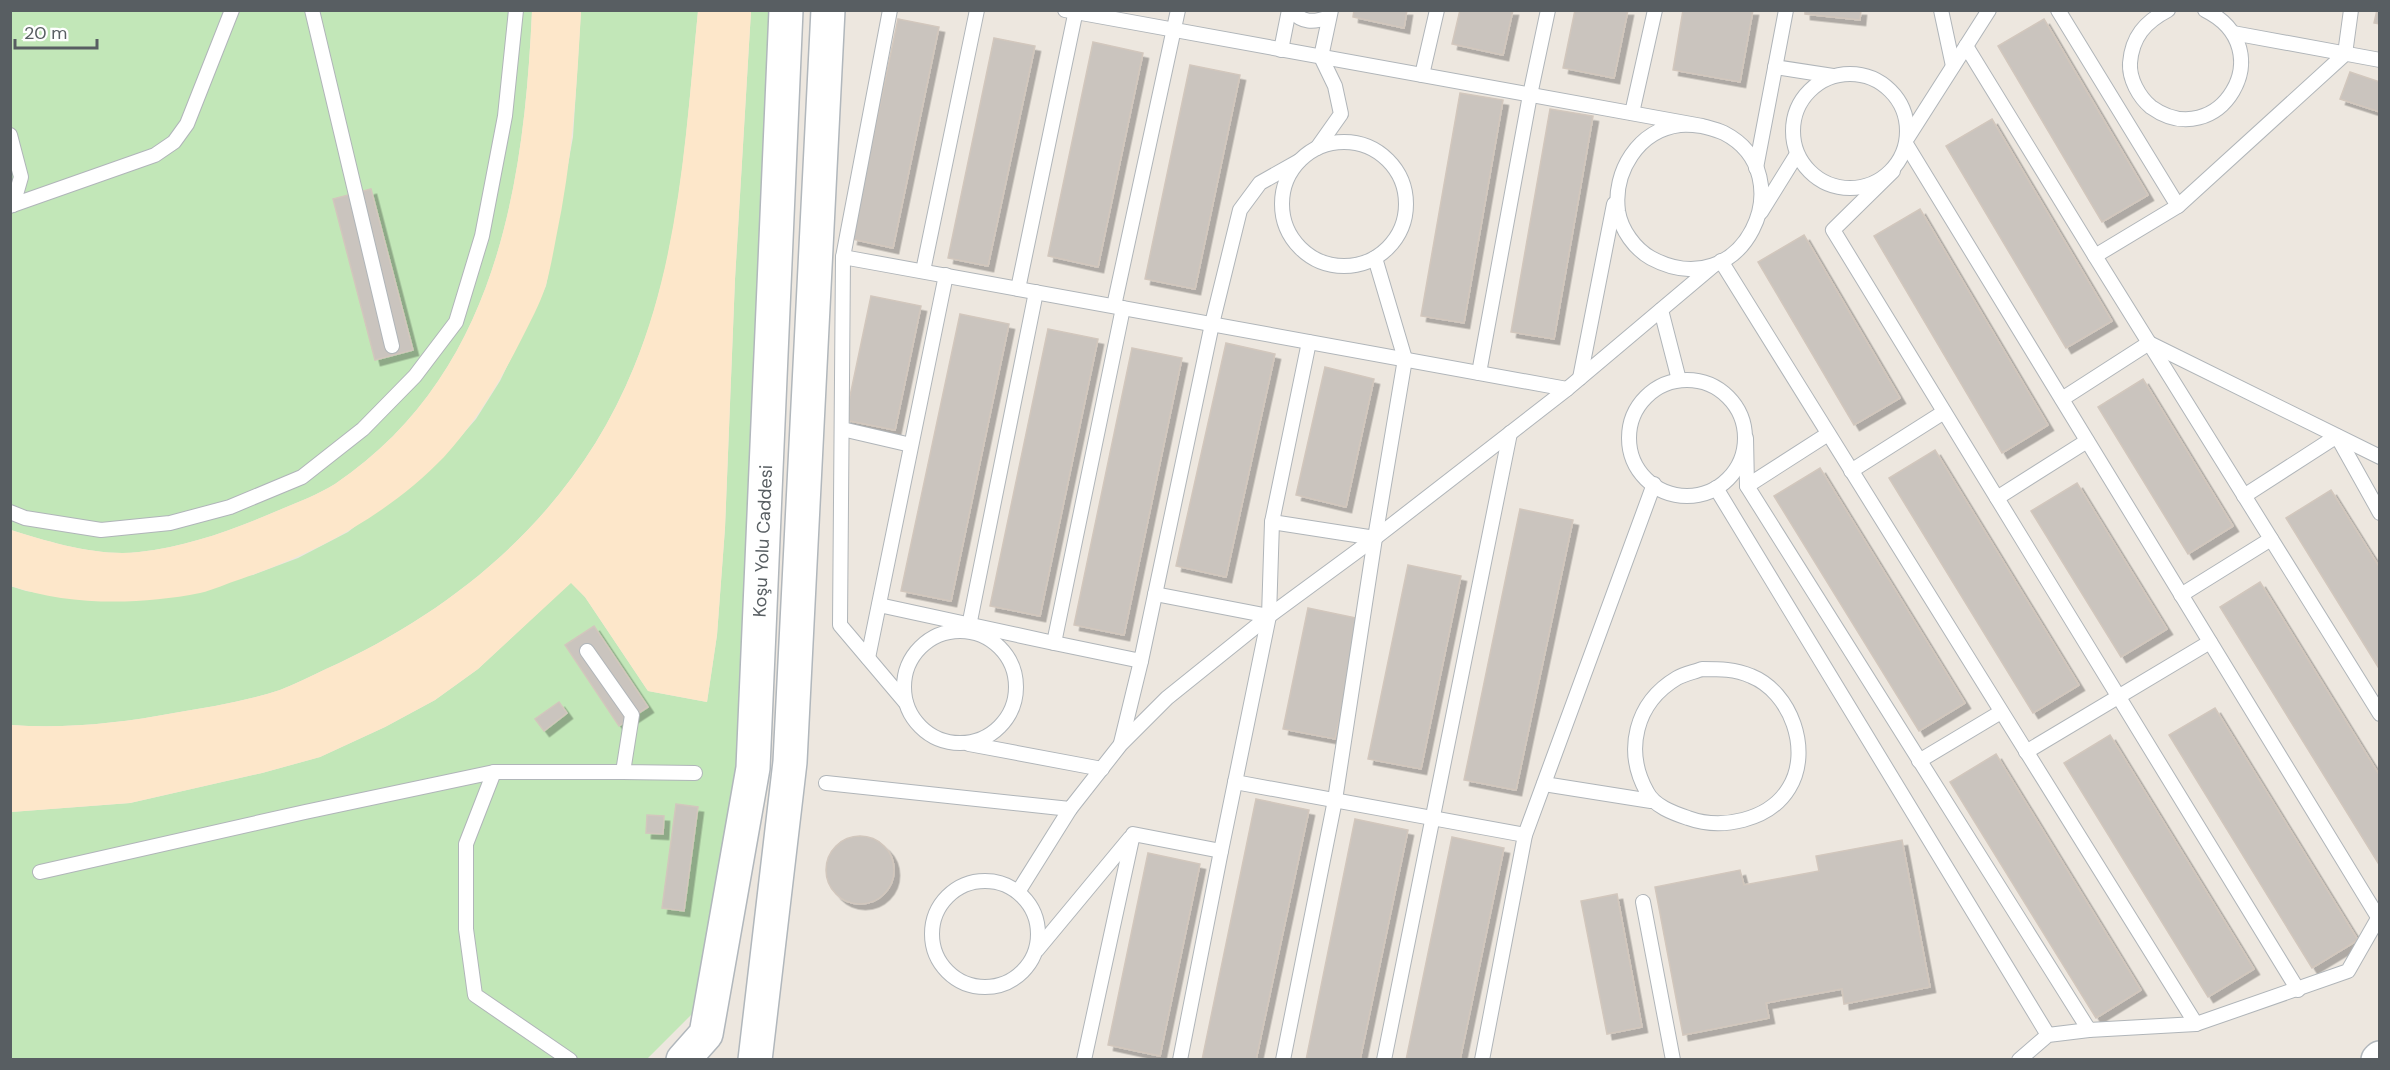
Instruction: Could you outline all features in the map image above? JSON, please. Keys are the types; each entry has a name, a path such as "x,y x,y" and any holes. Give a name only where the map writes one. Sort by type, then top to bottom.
{"main road":[{"name":"Koşu Yolu Caddesi","path":"683,1059 706,1034 753,768 786,10"},
{"name":"Koşu Yolu Caddesi","path":"755,1059 790,762 828,10"}],"lane":[{"path":"12,206 155,155 174,142 187,124 232,10"},
{"path":"312,10 393,346"},
{"path":"10,512 25,518 101,530 170,523 230,507 302,477 363,429 415,376 456,322 482,236 504,116 516,10"},
{"path":"890,10 843,257 840,625 906,703 914,720 928,733 945,741 1102,768"},
{"path":"923,271 977,10"},
{"path":"1054,644 1118,307 1178,10"},
{"path":"1281,50 1289,10"},
{"path":"1289,10 1299,19 1314,23 1330,14"},
{"path":"1422,75 1437,10"},
{"path":"1479,373 1530,94 1548,10"},
{"path":"1632,113 1655,10"},
{"path":"1756,168 1786,10"},
{"path":"1941,10 1953,66"},
{"path":"1907,141 1989,10"},
{"path":"2058,10 2178,206"},
{"path":"2165,11 2154,17 2140,31 2132,48 2130,67 2134,86 2145,102 2161,113 2179,119 2199,118 2215,111 2228,100 2238,85 2242,67 2240,49 2234,33 2222,20 2205,10"},
{"path":"2095,256 2178,206 2345,54 2351,10"},
{"path":"1018,289 1073,11 1702,126 1725,134 1743,148 1756,168 1762,190 1760,214"},
{"path":"1121,744 1141,661 1212,324 1240,210 1260,183 1317,148 1341,114 1335,86 1321,57 1330,14"},
{"path":"2234,33 2379,60"},
{"path":"1966,45 2379,714"},
{"path":"1775,67 1833,76 1852,74 1871,77 1887,86 1900,101 1907,118 1907,141 1903,156 1893,171 1833,230 2298,990"},
{"path":"1833,76 1816,85 1803,98 1795,116 1792,135 1797,154 1807,170 1822,182 1840,188 1868,186 1877,183 1893,171"},
{"path":"2112,99 2134,86"},
{"path":"1580,378 1623,166 1637,147 1656,133 1678,125 1702,126"},
{"path":"10,135 21,177 12,206"},
{"path":"1907,141 2087,441 2379,916 2348,971 2196,1024 2089,1030 2048,1035 2019,1059"},
{"path":"1299,161 1287,178 1281,197 1283,217 1289,235 1302,251 1319,261 1337,267 1357,265 1375,258 1391,246 1401,229 1406,208 1404,187 1394,167 1379,152 1359,144 1337,142 1317,148"},
{"path":"1617,190 1618,214 1628,236 1644,254 1666,266 1690,270 1717,263 1735,254 1750,236 1760,214 1797,154"},
{"path":"843,257 1567,389"},
{"path":"1283,1059 1335,800 1405,359 1375,258"},
{"path":"1018,892 1070,809 1121,744 1167,698 1269,616 1567,389 1717,263"},
{"path":"1717,263 1828,434 2196,1024"},
{"path":"868,658 946,275"},
{"path":"968,628 1036,292"},
{"path":"1661,310 1679,380"},
{"path":"1180,1059 1269,616 1272,522 1309,342"},
{"path":"2062,399 2148,343"},
{"path":"2148,343 2379,457"},
{"path":"1746,438 1742,458 1731,476 1716,488 1698,495 1680,495 1662,490 1647,480 1636,465 1630,448 1629,429 1635,412 1646,397 1661,386 1679,380 1699,380 1718,388 1733,401 1742,419 1746,438 1747,486 2089,1030"},
{"path":"1851,471 1944,412"},
{"path":"842,429 911,445"},
{"path":"1384,1059 1510,433"},
{"path":"1747,486 1828,434"},
{"path":"2244,496 2337,436"},
{"path":"2337,436 2379,513"},
{"path":"1997,498 2087,441"},
{"path":"1482,1059 1525,835 1654,484"},
{"path":"1716,488 2048,1035"},
{"path":"1272,522 1375,537"},
{"path":"2181,595 2271,539"},
{"path":"1155,594 1269,616"},
{"path":"879,605 968,628 1141,661"},
{"path":"906,703 903,685 908,666 917,650 932,638 968,628 985,636 1000,647 1011,662 1016,680 1016,698 1009,715 997,729 982,739 964,743"},
{"path":"2026,752 2210,642"},
{"path":"587,651 632,715 623,772"},
{"path":"1544,784 1651,801 1677,815 1703,824 1731,823 1759,814 1774,804 1789,788 1797,764 1798,738 1790,713 1774,692 1753,677 1728,669 1702,669 1677,678 1655,695 1640,720 1634,748 1638,776 1651,801"},
{"path":"1919,761 2001,712"},
{"path":"494,772 466,844 466,929 475,995 570,1059"},
{"path":"40,872 494,772 695,773"},
{"path":"1235,782 1525,835"},
{"path":"826,783 1070,809"},
{"path":"1133,834 1221,851"},
{"path":"1034,954 1038,938 1036,921 1030,905 1018,892 1004,884 987,881 969,883 953,891 941,904 933,920 932,938 936,955 946,970 960,981 977,986 995,986 1011,980 1025,969 1034,954 1133,834"},
{"path":"1084,1059 1133,834"},
{"path":"1643,902 1673,1059"}],"green space":[{"path":"10,11 532,11 528,78 520,145 508,211 491,274 466,334 432,390 389,440 335,484 310,497 235,528 188,543 155,550 124,553 91,550 58,544 11,530"},
{"path":"581,11 698,11 679,192 672,236 650,324 634,367 610,418 581,465 548,508 510,548 469,583 424,615 376,644 280,690 227,703 134,720 72,726 11,725 10,586 26,591 83,600 253,575 298,558 348,532 443,457 476,419 500,381 546,286 573,137"},
{"path":"751,11 779,11 738,768 701,1005 647,1059 11,1060 11,812 130,803 262,773 320,757 385,727 435,700 478,669 571,582 585,597 648,691 707,702 717,635 725,528 735,279"}],"sand":[{"path":"532,11 581,11 576,96 562,210 553,256 541,299 495,387 456,444 399,497 350,530 269,569 205,592 153,600 105,601 57,597 11,586 11,530 58,544 107,552 139,552 188,543 235,528 318,493 335,484 389,440 432,390 466,334 490,274 508,211 520,145 528,78"},
{"path":"698,11 751,11 735,279 725,528 717,635 707,702 648,691 585,597 571,583 478,669 435,700 385,727 320,757 262,773 130,803 11,812 11,725 72,726 134,720 227,703 280,690 376,644 424,615 469,583 510,548 548,508 581,465 610,418 634,367 662,281 685,147"}],"building":[{"path":"1354,10 1407,10 1404,28 1353,17"},
{"path":"1460,10 1513,10 1503,55 1452,44"},
{"path":"1575,10 1628,10 1614,78 1563,68"},
{"path":"1683,10 1753,10 1740,82 1673,70"},
{"path":"1805,10 1861,10 1860,20 1805,14"},
{"path":"2377,10 2380,10 2380,24 2374,23"},
{"path":"898,19 939,27 893,248 852,239"},
{"path":"2044,19 2148,195 2102,222 1998,46"},
{"path":"994,38 1035,46 988,266 948,258"},
{"path":"1093,42 1143,53 1098,267 1048,256"},
{"path":"1190,65 1240,75 1195,289 1145,279"},
{"path":"2350,72 2380,82 2380,112 2340,99"},
{"path":"1460,93 1503,100 1464,323 1421,316"},
{"path":"1550,109 1593,116 1554,339 1511,332"},
{"path":"1992,119 2112,321 2066,348 1946,146"},
{"path":"371,189 413,350 375,360 333,199"},
{"path":"1920,209 2048,425 2002,453 1874,236"},
{"path":"1804,235 1900,398 1854,425 1758,262"},
{"path":"871,296 921,306 895,430 845,420"},
{"path":"960,314 1009,324 951,601 901,591"},
{"path":"1048,329 1098,339 1040,616 990,606"},
{"path":"1226,343 1275,354 1226,577 1176,566"},
{"path":"1132,348 1182,358 1124,635 1074,625"},
{"path":"1325,367 1374,379 1346,507 1296,495"},
{"path":"2143,379 2233,526 2188,554 2098,407"},
{"path":"1935,450 2079,685 2033,713 1889,478"},
{"path":"1820,468 1965,703 1919,731 1774,496"},
{"path":"2077,483 2167,629 2121,657 2031,511"},
{"path":"2331,490 2380,568 2380,670 2286,518"},
{"path":"1520,509 1573,520 1516,790 1464,780"},
{"path":"1408,565 1461,576 1421,769 1368,759"},
{"path":"2260,582 2380,776 2380,866 2220,607"},
{"path":"1308,608 1361,619 1335,739 1283,729"},
{"path":"594,626 648,707 619,726 565,645"},
{"path":"559,702 567,713 544,731 535,719"},
{"path":"2215,708 2358,940 2312,968 2169,735"},
{"path":"2110,735 2254,969 2208,997 2064,763"},
{"path":"1996,754 2141,990 2096,1018 1950,782"},
{"path":"1256,799 1309,810 1256,1060 1202,1060"},
{"path":"676,804 698,807 684,911 662,908"},
{"path":"647,815 664,816 663,834 646,833"},
{"path":"1355,819 1408,830 1360,1060 1306,1060"},
{"path":"853,836 867,836 879,841 889,851 894,870 889,889 879,899 867,904 853,904 841,899 831,889 826,877 826,863 831,851 841,841"},
{"path":"1452,837 1504,848 1460,1060 1406,1060"},
{"path":"1902,840 1930,987 1844,1004 1842,989 1766,1003 1769,1018 1683,1035 1655,887 1740,870 1744,885 1819,871 1816,856"},
{"path":"1148,853 1200,864 1160,1056 1108,1045"},
{"path":"1617,894 1642,1027 1607,1034 1581,901"}]}
